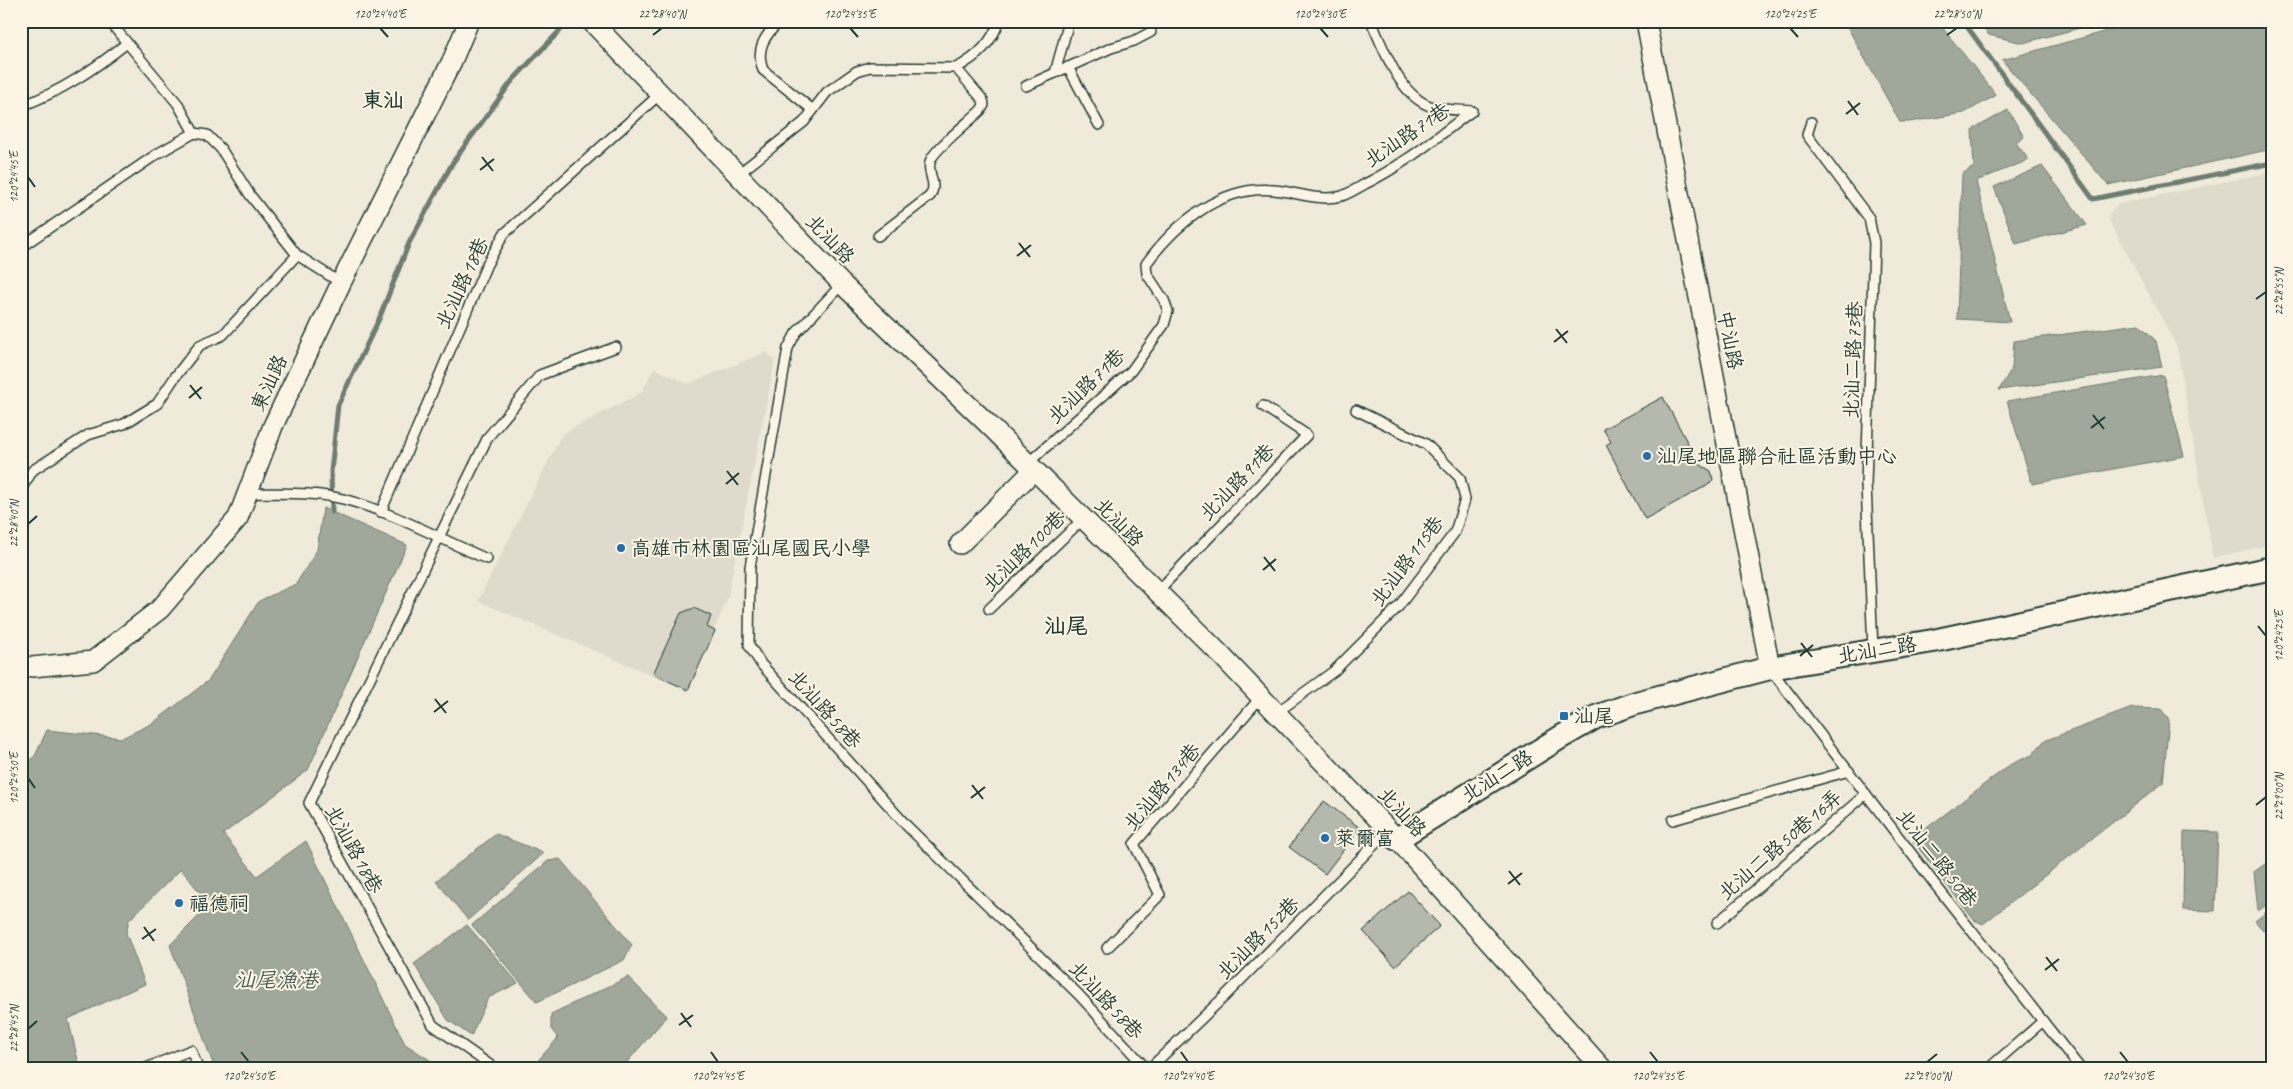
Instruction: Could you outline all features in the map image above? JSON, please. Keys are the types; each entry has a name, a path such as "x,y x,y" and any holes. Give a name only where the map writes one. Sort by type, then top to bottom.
{"street":[{"name":"東汕路","path":"21,665 32,667 93,661 160,609 238,518 273,426 341,283 452,61 469,21"},
{"name":"北汕路","path":"591,21 842,284 1157,592 1393,834 1602,1068"},
{"name":"中汕路","path":"1646,21 1770,668"},
{"path":"960,544 1031,467"},
{"name":"北汕二路","path":"1393,834 1596,718 1636,703 1770,668 1933,641 2272,568"}],"lane":[{"path":"109,21 178,104 194,133"},
{"path":"780,21 766,35 762,42 760,61 763,70 813,110"},
{"path":"737,176 804,122 827,92 856,71 870,68 956,68 966,63 991,41 999,21"},
{"path":"1055,73 1068,21"},
{"name":"北汕路71巷","path":"1031,467 1131,372 1164,324 1168,311 1164,300 1147,274 1146,264 1161,243 1200,209 1235,194 1273,190 1323,198 1342,196 1389,172 1472,111 1432,107 1414,97 1395,73 1371,21"},
{"path":"1026,86 1111,48 1134,41 1151,32"},
{"path":"21,106 89,73 127,43"},
{"path":"1068,67 1099,125"},
{"path":"878,236 930,196 934,186 929,167 932,156 984,105 983,100 956,68"},
{"name":"北汕路18巷","path":"381,512 487,264 504,234 660,94"},
{"name":"北汕二路73巷","path":"1811,122 1807,135 1869,218 1874,243 1866,484 1873,650"},
{"path":"21,247 157,154 194,133 207,135 221,149 250,195 297,255 341,283"},
{"path":"21,489 32,470 88,435 124,424 157,404 175,376 200,345 223,335 297,255"},
{"name":"北汕路58巷","path":"842,284 796,333 788,348 750,567 749,645 761,664 907,826 1151,1067"},
{"name":"北汕路18巷","path":"494,1068 433,1025 309,803 488,437 540,375 616,347"},
{"name":"北汕路91巷","path":"1157,592 1307,435 1263,406"},
{"name":"北汕路115巷","path":"1276,713 1334,671 1399,606 1455,532 1465,499 1460,478 1426,444 1356,410"},
{"path":"248,493 314,495 342,499 381,512 487,559"},
{"name":"北汕路100巷","path":"989,609 1083,519"},
{"name":"北汕二路50巷","path":"1770,668 2080,1068"},
{"name":"北汕路134巷","path":"1107,948 1160,895 1134,844 1261,698"},
{"path":"1673,820 1848,771"},
{"name":"北汕二路50巷16弄","path":"1717,923 1866,794"},
{"name":"北汕路152巷","path":"1151,1067 1393,834"},
{"path":"1989,1068 2043,1021"},
{"path":"146,1068 192,1050 198,1068"}],"shaded area":[{"path":"2272,172 2272,488 2268,495 2272,544 2213,558 2177,347 2110,222 2109,213 2118,204"},
{"name":"高雄市林園區汕尾國民小學","path":"766,352 775,360 727,600 687,690 478,601 562,434 642,392 654,368 688,384"}],"water":[{"path":"1844,21 1937,21 1995,96 1964,113 1900,122"},
{"path":"1976,21 2106,21 2023,43 1989,35"},
{"path":"2143,21 2272,21 2272,149 2108,185 2002,60"},
{"path":"2008,110 2024,137 2016,143 2029,160 1976,181 2010,322 1957,319 1962,174 1974,167 1972,130"},
{"path":"2042,166 2087,225 2016,244 1994,187"},
{"path":"2139,324 2156,341 2162,367 1999,390 2012,368 2014,341"},
{"path":"2163,375 2184,456 2032,484 2007,401"},
{"name":"汕尾漁港","path":"323,508 407,545 308,770 223,834 257,876 306,841 405,1044 442,1068 218,1068 213,1064 170,945 210,905 181,869 129,920 126,933 145,984 68,1019 80,1068 21,1068 21,766 35,756 47,730 122,738 153,723 209,680 259,601 296,584 317,550"},
{"path":"2132,708 2161,709 2169,720 2163,783 1983,924 1974,920 1913,841 1924,830 2011,764 2032,755 2044,741"},
{"path":"2184,831 2218,832 2215,911 2183,910"},
{"path":"496,834 544,853 468,920 436,881"},
{"path":"560,859 632,945 624,960 537,1002 472,925 548,861"},
{"path":"2272,859 2272,901 2258,911 2254,872"},
{"path":"2272,908 2272,940 2255,921"},
{"path":"467,925 518,983 488,998 471,1036 448,1020 414,964"},
{"path":"628,977 667,1016 622,1068 538,1068 534,1065 558,1038 551,1029 551,1014"}],"building":[{"name":"汕尾地區聯合社區活動中心","path":"1663,397 1699,464 1711,471 1713,480 1708,485 1645,519 1606,445 1611,442 1603,429"},
{"path":"694,608 711,616 707,627 715,631 688,690 653,674 681,613"},
{"name":"萊爾富","path":"1324,801 1360,828 1325,874 1289,847"},
{"path":"1408,891 1440,926 1395,966 1363,931"}],"waterway":[{"path":"332,512 331,472 338,405 379,319 409,243 453,162 512,81 569,21"},
{"path":"1963,21 2093,199 2272,163"}],"place":[{"name":"汕尾地區聯合社區活動中心","path":"1647,456"},
{"name":"高雄市林園區汕尾國民小學","path":"621,548"},
{"name":"汕尾","path":"1564,716"},
{"name":"萊爾富","path":"1325,838"},
{"name":"福德祠","path":"179,903"}],"district":[{"name":"東汕","path":"383,100"},
{"name":"汕尾","path":"1066,626"}]}
